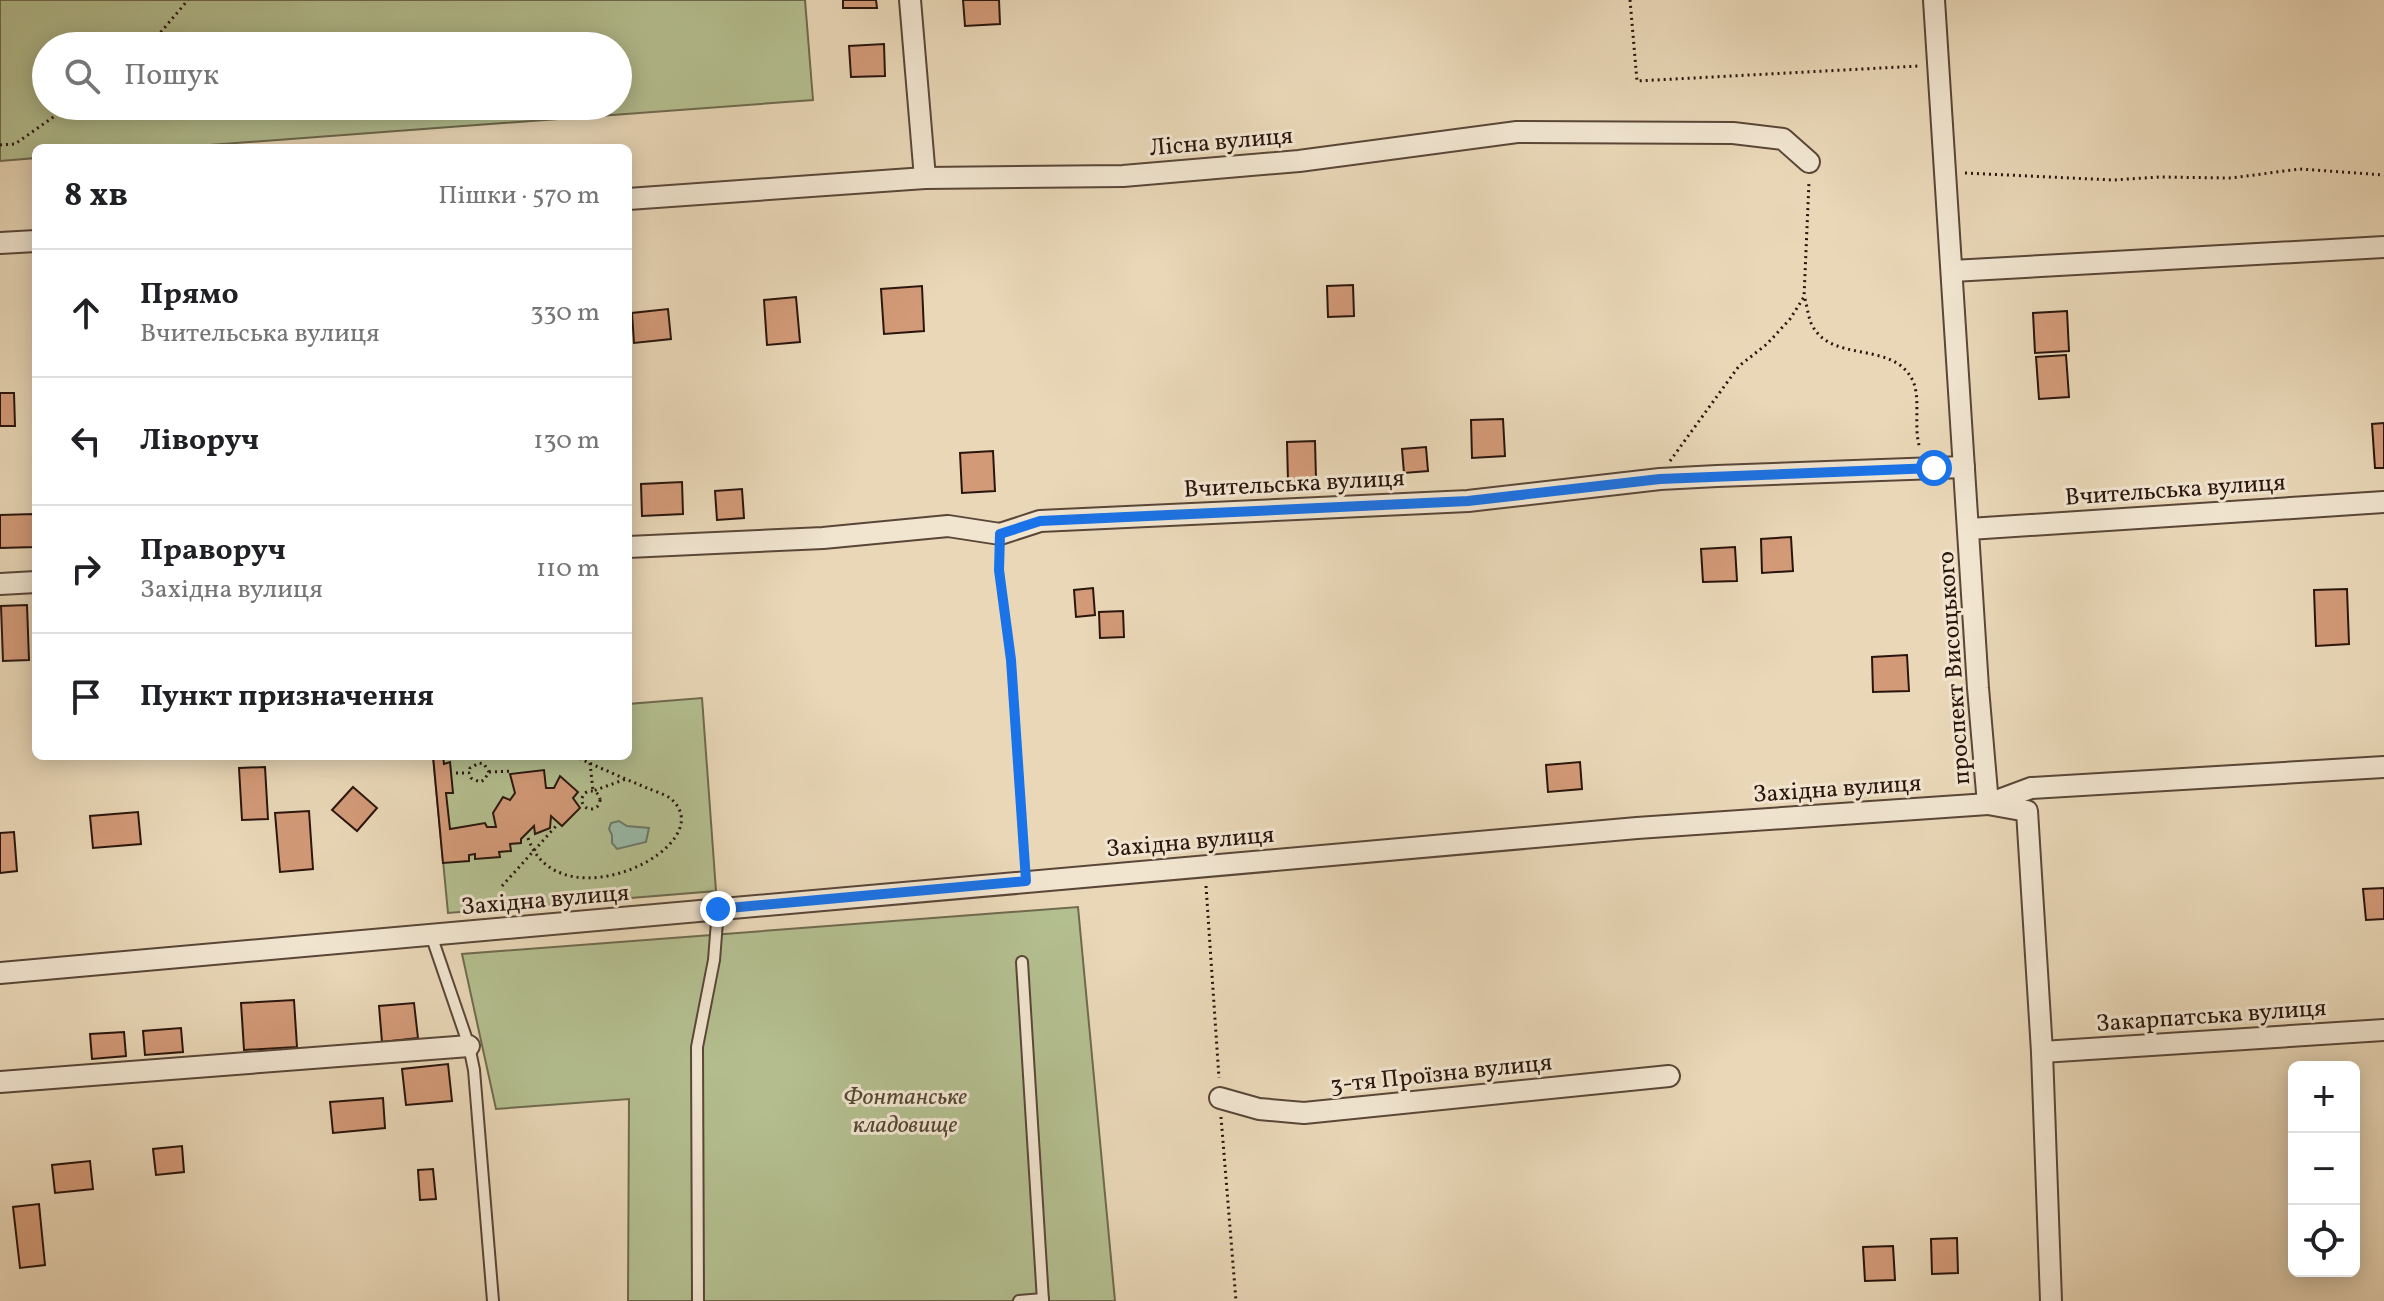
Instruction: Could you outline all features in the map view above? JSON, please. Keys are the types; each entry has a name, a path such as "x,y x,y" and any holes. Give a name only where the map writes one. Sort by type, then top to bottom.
{"street":[{"path":"910,0 925,178"},
{"name":"проспект Висоцького","path":"1934,0 1988,804 2027,811 2042,1052 2051,1301"},
{"name":"Лісна вулиця","path":"632,199 925,178 1123,176 1299,161 1517,132 1733,133 1783,139 1809,162"},
{"path":"0,243 32,241"},
{"path":"1952,271 2384,247"},
{"name":"Вчительська вулиця","path":"632,547 823,538 948,526 1000,534 1040,521 1468,501 1660,479 1964,467"},
{"name":"Вчительська вулиця","path":"1969,529 2384,502"},
{"path":"0,584 32,582"},
{"name":"Західна вулиця","path":"0,973 1637,828 1988,804 2031,788 2384,767"},
{"name":"Закарпатська вулиця","path":"2042,1052 2384,1030"},
{"path":"0,1082 469,1046"},
{"name":"3-тя Проїзна вулиця","path":"1220,1098 1259,1109 1304,1113 1669,1076"},
{"path":"2044,1301 2051,1301"}],"lane":[{"path":"698,1301 697,1047 714,960 718,909"},
{"path":"431,935 469,1046 474,1070 493,1301"},
{"path":"1019,1301 1043,1300 1022,962"}],"path":[{"path":"161,32 188,0"},
{"path":"1630,0 1637,81 1938,65"},
{"path":"0,145 15,144 49,120"},
{"path":"1809,162 1804,297 1811,322 1819,335 1831,345 1887,357 1902,367 1914,383 1919,446 1934,468"},
{"path":"1946,174 1973,172 2113,180 2231,178 2300,169 2384,175"},
{"path":"1660,479 1674,451 1739,366 1767,344 1790,319 1804,297"},
{"path":"1000,534 999,570 1011,660 1026,881"},
{"path":"528,838 539,860 562,873 590,879 653,860 679,833 681,817 671,798 583,760"},
{"path":"479,763 484,764 489,772 480,782 471,778 469,773 470,768 479,763"},
{"path":"590,763 593,791 600,799 599,804 587,808 582,797 589,791 593,791 626,779"},
{"path":"489,772 513,771"},
{"path":"456,773 469,773"},
{"path":"502,886 557,825"}],"green space":[{"path":"0,0 805,0 813,100 632,113 632,32 32,32 32,120 545,120 223,144 32,144 32,158 0,161"},
{"path":"702,698 716,891 448,913 433,760 632,760 632,704"},
{"name":"Фонтанське кладовище","path":"1078,907 1115,1301 628,1301 629,1099 496,1109 462,954"}],"shaded area":[{"path":"619,821 627,826 649,828 646,842 617,849 612,843 609,829 611,823"}],"building":[{"path":"843,0 876,0 877,8 843,8"},
{"path":"963,0 999,0 1000,24 965,26"},
{"path":"884,44 885,76 851,77 849,46"},
{"path":"1353,285 1354,316 1328,317 1327,286"},
{"path":"922,286 924,331 884,334 881,289"},
{"path":"796,297 800,342 767,345 764,300"},
{"path":"668,309 671,339 634,343 632,313"},
{"path":"2067,311 2069,351 2035,353 2033,313"},
{"path":"2066,355 2069,397 2039,399 2036,357"},
{"path":"0,393 14,393 15,426 0,426"},
{"path":"1503,419 1505,456 1472,458 1471,420"},
{"path":"2384,423 2384,468 2375,468 2372,424"},
{"path":"1315,441 1316,479 1288,481 1287,442"},
{"path":"1426,447 1428,471 1404,473 1402,449"},
{"path":"993,451 995,491 962,493 960,453"},
{"path":"682,482 683,514 642,516 641,484"},
{"path":"742,489 744,518 717,520 715,491"},
{"path":"32,514 32,547 0,548 0,515"},
{"path":"1791,537 1793,571 1762,573 1761,539"},
{"path":"1735,547 1737,581 1703,582 1701,549"},
{"path":"1093,588 1095,615 1076,617 1074,590"},
{"path":"2347,589 2349,644 2316,646 2314,590"},
{"path":"27,605 29,660 3,661 1,606"},
{"path":"1123,611 1124,637 1100,638 1099,612"},
{"path":"1907,655 1909,691 1873,692 1872,657"},
{"path":"433,760 444,760 444,764 450,762 453,793 446,793 450,829 485,823 487,827 496,827 493,813 503,797 510,800 515,793 510,774 544,770 546,788 554,788 560,776 578,792 573,798 580,808 562,826 551,816 550,828 535,834 534,826 521,839 521,843 510,844 511,851 499,852 500,857 475,859 475,854 469,855 469,861 443,863"},
{"path":"1580,762 1582,789 1548,792 1546,765"},
{"path":"265,767 268,819 242,820 239,768"},
{"path":"353,787 377,808 357,831 332,810"},
{"path":"309,811 313,869 280,872 275,813"},
{"path":"138,812 141,844 93,848 90,816"},
{"path":"14,832 17,871 0,873 0,833"},
{"path":"2384,888 2384,919 2366,920 2363,889"},
{"path":"294,1000 297,1047 244,1050 241,1003"},
{"path":"414,1003 418,1038 382,1042 379,1006"},
{"path":"181,1028 183,1052 145,1055 143,1031"},
{"path":"124,1032 126,1056 92,1059 90,1034"},
{"path":"448,1064 452,1101 406,1105 402,1069"},
{"path":"383,1098 385,1128 333,1133 330,1102"},
{"path":"182,1146 184,1172 156,1175 153,1149"},
{"path":"90,1161 93,1189 55,1193 52,1165"},
{"path":"433,1169 436,1199 420,1200 418,1170"},
{"path":"39,1204 45,1265 20,1268 13,1207"},
{"path":"1957,1238 1958,1273 1932,1274 1931,1239"},
{"path":"1893,1246 1895,1280 1865,1281 1863,1247"}],"route":[{"path":"718,909 1026,881 1011,660 999,570 1000,534 1020,526 1040,521 1468,501 1660,479 1934,468"}]}
